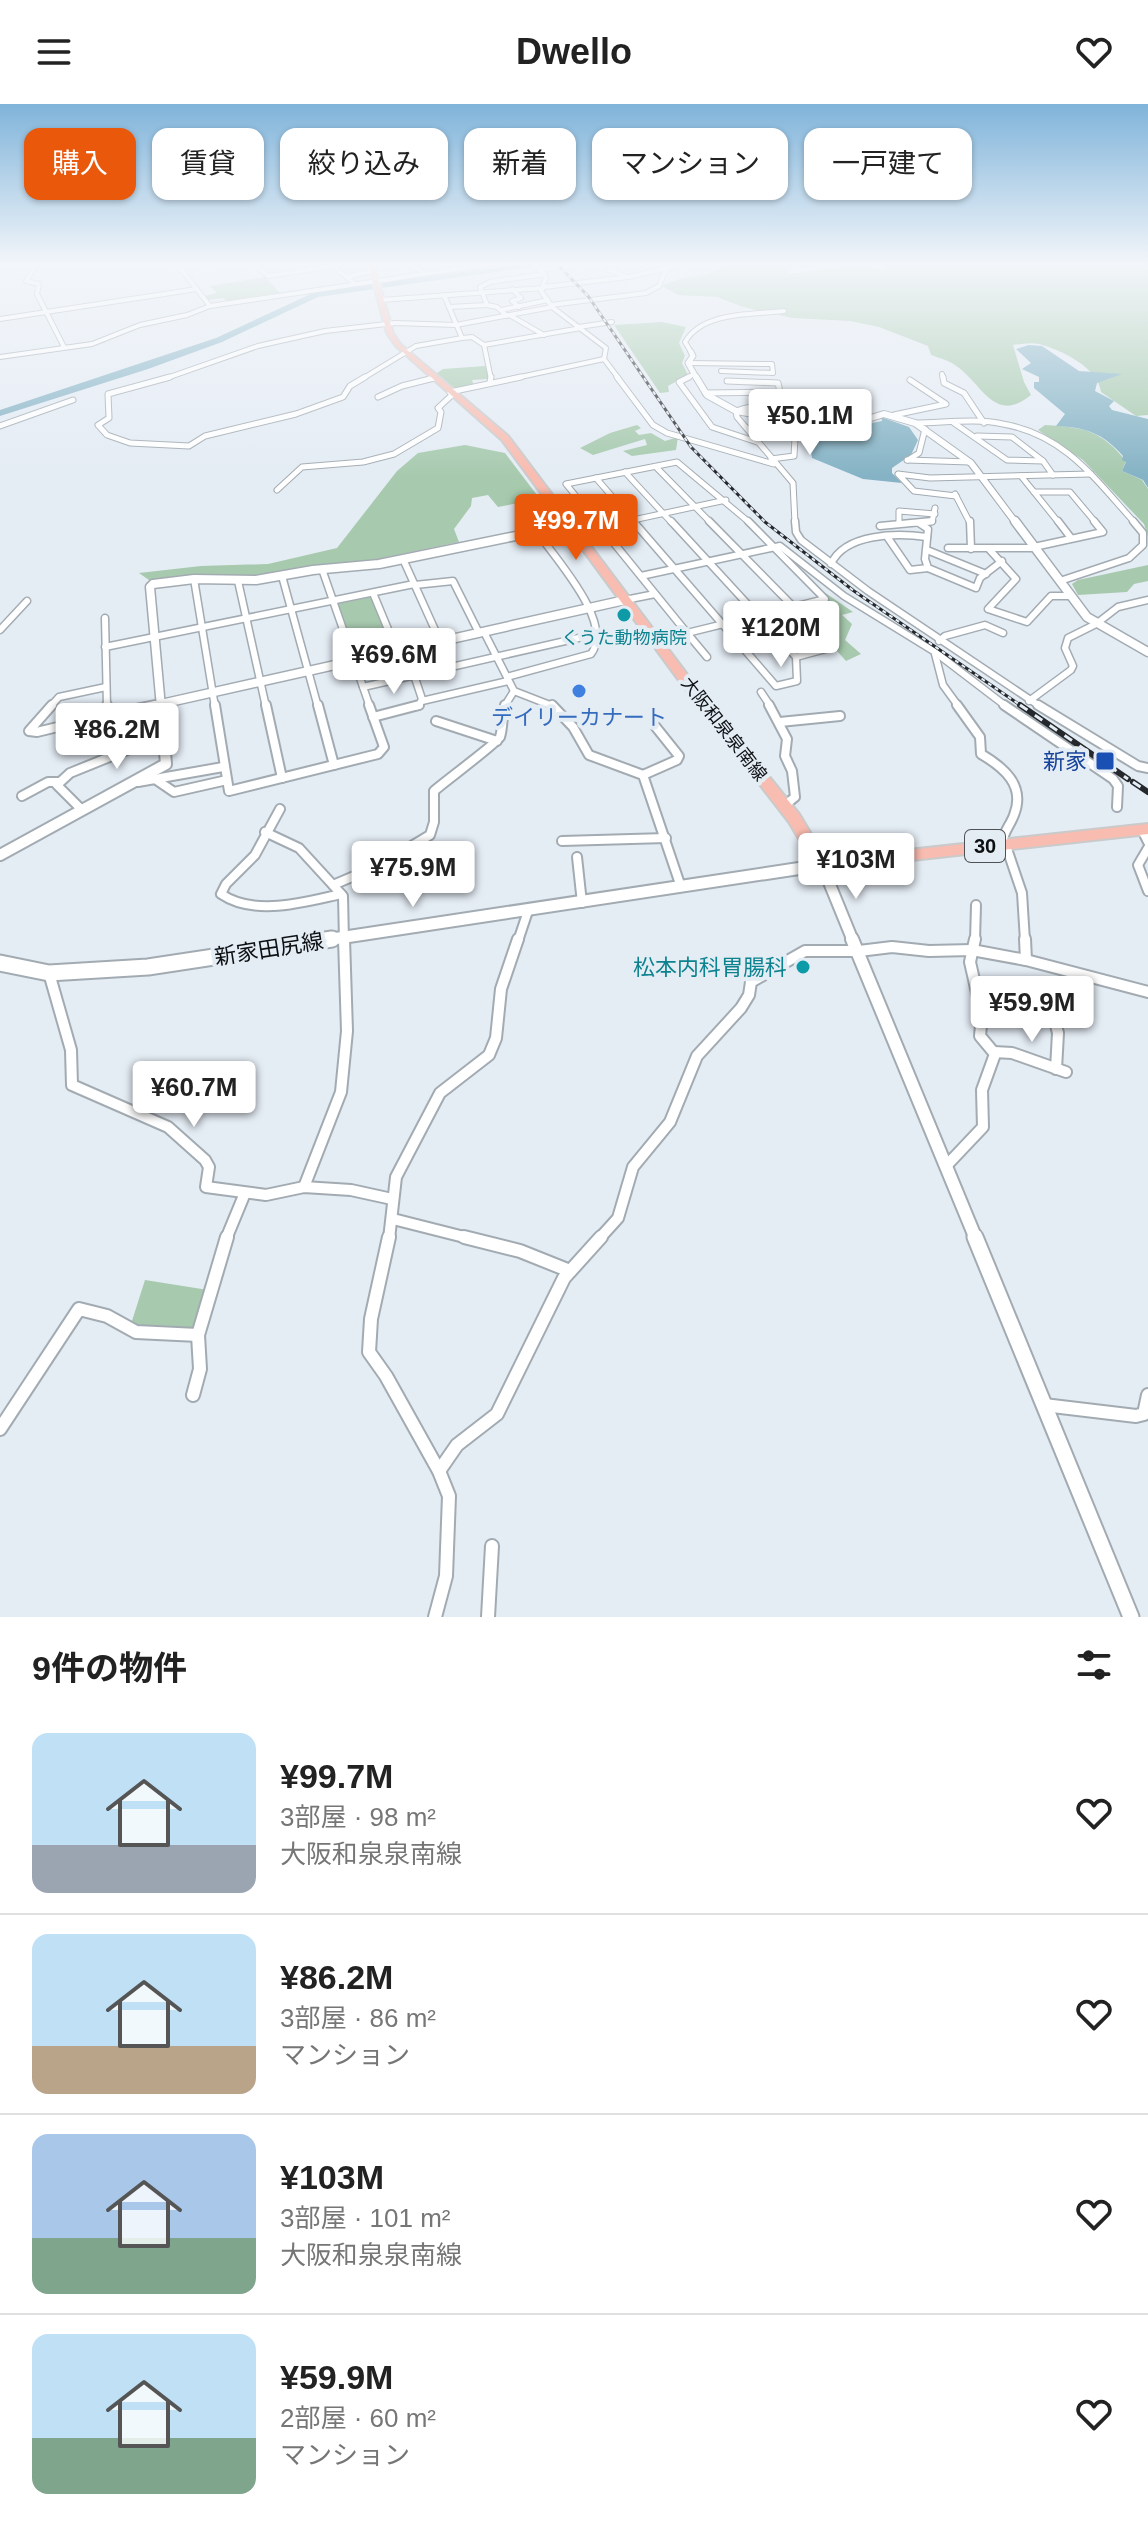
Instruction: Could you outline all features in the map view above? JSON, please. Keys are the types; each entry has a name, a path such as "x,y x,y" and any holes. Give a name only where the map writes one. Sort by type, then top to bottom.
{"main road":[{"name":"大阪和泉泉南線","path":"393,335 404,352 505,438 574,533 784,806 822,865"},
{"name":"30","path":"822,865 1004,844 1146,834"},
{"name":"新家田尻線","path":"0,963 49,973 148,967 822,865"}],"street":[{"path":"57,335 64,347"},
{"path":"0,357 92,344 116,335"},
{"path":"309,335 266,344 108,394 109,418 98,425 107,435 130,443 189,446 205,436 296,414 343,397 350,386 404,352 421,345 462,338 472,337 484,345 492,374 490,382"},
{"path":"484,345 544,335"},
{"path":"589,335 606,348 604,359 656,428 772,461 794,456 795,437"},
{"path":"688,363 693,356 685,342 689,335"},
{"path":"277,490 298,469 309,465 363,462 400,452 438,428 441,412 438,408 452,393 490,382 604,359"},
{"path":"715,361 733,391"},
{"path":"688,363 772,364 773,373 721,371"},
{"path":"688,363 705,393 736,411 824,426 946,404 910,380"},
{"path":"694,374 679,382 710,425 757,442"},
{"path":"942,374 944,383 964,393 984,423"},
{"path":"378,397 402,386 434,378"},
{"path":"705,393 780,392 778,383 727,381"},
{"path":"0,426 73,400"},
{"path":"736,411 765,403 859,422"},
{"path":"736,411 772,461 793,483 798,537 939,641 1029,701 1073,724 1138,766 1148,768"},
{"path":"894,415 925,429 970,462 1071,596 1096,624 1148,652"},
{"path":"952,422 1007,460 1043,461"},
{"path":"915,423 1016,425 1046,436 1091,474 1143,533 1143,545 1129,558 1060,581"},
{"path":"747,428 795,437 823,430 824,426"},
{"path":"925,429 919,453 907,460 970,462"},
{"path":"705,442 721,431"},
{"path":"976,436 1012,437 1043,461 1053,475"},
{"path":"687,633 825,599 825,596 726,500 677,462 566,484 655,594 687,633 707,657"},
{"path":"656,467 833,647 796,657"},
{"path":"596,478 776,686 797,681 796,657 625,472"},
{"path":"971,549 970,518 954,494 914,491 898,474 930,478 1091,474"},
{"path":"1021,476 1071,538"},
{"path":"948,548 1035,547 1103,532 1070,492 1034,492"},
{"path":"169,777 151,585 194,579 238,581 403,559 537,532 574,533 726,500"},
{"path":"899,523 899,511 935,511 932,522 882,525 910,570 928,568 976,588 986,574 1002,561"},
{"path":"919,523 928,529 925,559 928,568"},
{"path":"373,717 591,654 595,649 595,614 537,532"},
{"path":"831,564 835,554 844,547 912,535 927,537"},
{"path":"641,576 780,546 844,596 935,652 999,702 1113,779 1118,786 1117,807"},
{"path":"989,549 1016,579 988,609 1027,622 1051,596 1071,596"},
{"path":"927,550 986,574"},
{"path":"403,559 440,641"},
{"path":"194,579 229,791 378,754 384,747 322,569"},
{"path":"282,576 334,765"},
{"path":"238,581 282,778"},
{"path":"105,647 414,585 453,581 514,691 554,706 573,727 589,755 643,775 677,760 679,756 655,726"},
{"path":"373,593 397,651"},
{"path":"106,687 59,697 29,731 37,732 655,594"},
{"path":"1029,701 1071,670 1073,666 1065,648 1068,638 1096,624 1118,607 1148,600"},
{"path":"0,630 27,601"},
{"path":"105,618 107,715"},
{"path":"939,641 945,636 985,625 1003,633"},
{"path":"363,687 596,634"},
{"path":"935,652 943,685 980,737 981,754 1008,773 1012,782 1017,803 1015,814 1002,834 1022,893 1026,960"},
{"path":"414,675 422,701"},
{"path":"333,885 392,859 430,835 434,822 434,791 497,741 504,707 514,691"},
{"path":"761,692 787,739 785,756 792,771 795,797 784,806"},
{"path":"780,722 840,716"},
{"path":"436,721 497,741"},
{"path":"22,796 48,782 59,782 70,773 164,735"},
{"path":"0,855 166,764"},
{"path":"126,784 223,767"},
{"path":"643,775 681,887"},
{"path":"155,779 174,792 227,780"},
{"path":"59,782 57,785 81,809"},
{"path":"280,809 253,859 221,890 225,899 251,905 274,905 341,894"},
{"path":"265,832 299,848 341,894 347,937 347,1031 341,1092 304,1187"},
{"path":"562,841 666,838"},
{"path":"1148,848 1138,865 1148,891"},
{"path":"577,857 580,868 577,881 582,903"},
{"path":"822,865 1131,1617"},
{"path":"976,905 975,942 970,962 981,1017 980,1036 994,1052 1012,1053 1061,1070 1058,1033 1048,994 1083,1001 1077,974"},
{"path":"435,1617 446,1576 449,1496 439,1471 386,1376 369,1352 371,1319 393,1219 392,1199 396,1177 440,1093 489,1055 496,1038 501,989 528,911"},
{"path":"439,1471 457,1445 497,1414 564,1278 618,1218 633,1167 670,1122 697,1056 741,1008 749,995 751,982 805,951 859,951 892,947 929,951 972,950 1026,960 1148,992"},
{"path":"49,973 71,1050 72,1085 168,1127 205,1160 209,1167 206,1187 276,1195 304,1187 351,1190 392,1199"},
{"path":"981,1017 1019,1016 1053,1020"},
{"path":"947,1165 983,1127 982,1090 994,1052"},
{"path":"193,1395 200,1369 198,1335 222,1250 245,1193"},
{"path":"393,1219 520,1251 570,1271"},
{"path":"0,1429 79,1309 107,1316 136,1332 198,1335"},
{"path":"1043,1405 1136,1416 1144,1414 1148,1395"},
{"path":"488,1617 492,1546"}],"green space":[{"path":"620,335 683,335 679,343 685,356 682,363 688,375 668,386 669,392 660,393"},
{"path":"899,335 1148,335 1148,415 1136,416 1101,392 1086,367 1039,344 1013,345 1031,395 1007,406 990,398 955,365 931,355 928,346"},
{"path":"485,366 489,371 488,379 472,380 474,386 451,390 434,375 443,369"},
{"path":"637,425 641,428 635,431 639,435 651,433 665,441 678,437 676,450 632,456 623,451 647,445 645,439 593,455 580,448 610,433"},
{"path":"1045,425 1072,427 1092,433 1117,451 1126,461 1122,471 1142,480 1148,489 1148,536 1144,524 1083,460 1038,430"},
{"path":"465,445 505,453 540,499 498,507 488,495 472,498 471,506 454,529 459,542 373,560 249,577 149,580 139,573 201,566 268,564 337,548 397,471 418,453"},
{"path":"1148,565 1148,581 1134,584 1127,592 1078,595 1072,584 1078,580"},
{"path":"824,592 853,612 842,615 852,624 845,640 861,654 846,661 803,613 827,606 829,603"},
{"path":"371,597 394,650 356,658 337,604"},
{"path":"145,1280 208,1290 193,1330 131,1324"}],"water":[{"path":"1029,345 1042,346 1079,371 1122,374 1097,383 1095,391 1114,401 1109,406 1112,410 1148,419 1148,488 1143,480 1122,471 1126,462 1109,442 1085,430 1056,426 1065,414 1034,388 1034,382 1039,382 1039,377 1022,369 1031,363 1016,349"},
{"path":"881,417 909,427 918,440 911,455 892,468 892,473 902,483 863,479 812,458 809,440 816,434 882,421"}],"waterway":[{"path":"0,413 145,367 231,335"}],"railway":[{"path":"614,335 691,447 765,522 854,591 1023,707"},
{"path":"1020,705 1128,779"},
{"path":"1133,782 1148,792"}],"place":[{"name":"くうた動物病院","path":"624,615"},
{"name":"デイリーカナート","path":"579,691"},
{"name":"新家","path":"1105,761"},
{"name":"松本内科胃腸科","path":"803,967"}]}
